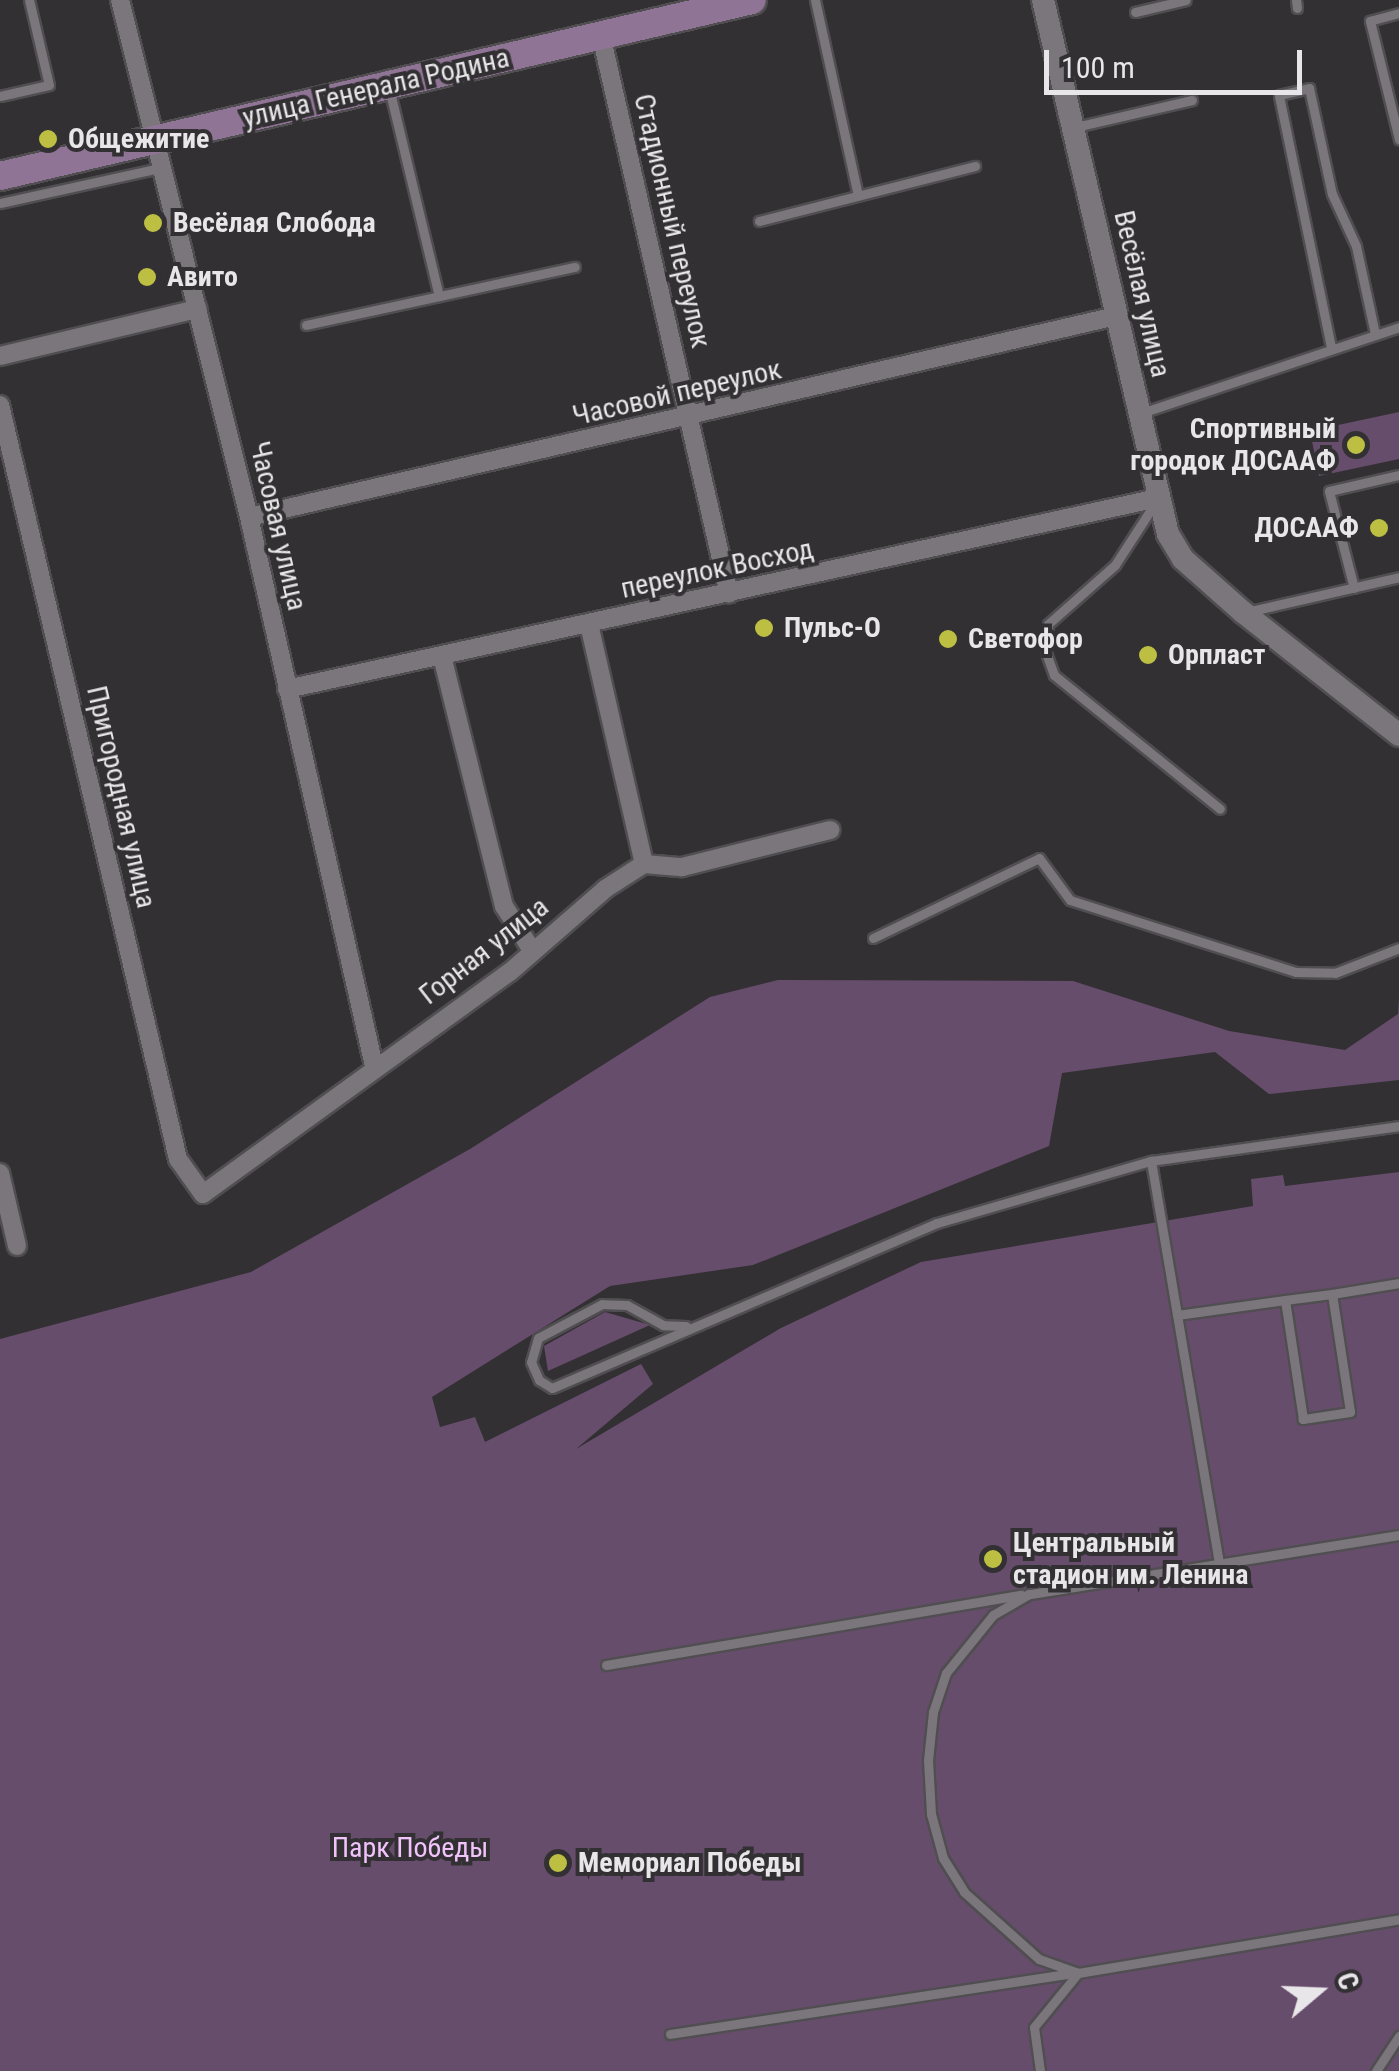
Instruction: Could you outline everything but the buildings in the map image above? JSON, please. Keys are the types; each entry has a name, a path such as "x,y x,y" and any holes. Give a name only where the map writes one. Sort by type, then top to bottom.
{"main road":[{"name":"улица Генерала Родина","path":"0,176 752,0"}],"street":[{"name":"Часовая улица","path":"120,0 249,517 374,1066"},
{"name":"Весёлая улица","path":"1043,0 1158,498 1183,559 1244,613 1399,735"},
{"name":"Стадионный переулок","path":"601,36 729,594"},
{"path":"0,356 197,308"},
{"name":"Часовой переулок","path":"249,517 690,420 1116,316"},
{"name":"Пригородная улица","path":"0,405 178,1160 203,1194"},
{"name":"переулок Восход","path":"287,689 1158,498"},
{"path":"589,624 644,864 682,867 830,830"},
{"path":"442,656 504,906 533,952"},
{"name":"Горная улица","path":"203,1194 533,952 605,889 644,864"},
{"path":"0,1173 17,1246"}],"lane":[{"path":"0,96 50,85 29,0"},
{"path":"815,0 858,195"},
{"path":"1135,12 1186,0"},
{"path":"1399,13 1370,20 1399,139"},
{"path":"388,85 439,296"},
{"path":"1330,347 1279,95 1309,88 1332,194 1356,246 1376,334"},
{"path":"1073,128 1192,100"},
{"path":"760,220 975,166"},
{"path":"0,203 159,168"},
{"path":"306,324 575,268"},
{"path":"1138,414 1399,327"},
{"path":"1354,588 1329,491 1399,475"},
{"path":"1158,498 1115,564 1048,624 1046,654 1054,676 1220,809"},
{"path":"1244,613 1399,577"},
{"path":"873,938 1039,858 1070,900 1296,972 1336,973 1399,948"},
{"path":"686,1326 664,1325 627,1305 602,1304 532,1346 539,1380 552,1388 686,1326 937,1223 1151,1161 1399,1126"},
{"path":"1151,1161 1219,1562"},
{"path":"1177,1315 1399,1284"},
{"path":"1285,1300 1303,1420 1350,1412 1332,1294"},
{"path":"606,1665 1399,1535"},
{"path":"1029,1594 993,1615 946,1673 933,1712 931,1814 943,1858 998,1928 1039,1959 1078,1973"},
{"path":"670,2034 1078,1973 1399,1919"},
{"path":"1040,2071 1034,2027 1078,1973"},
{"path":"1376,2071 1399,2036"}],"green space":[{"name":"Спортивный городок ДОСААФ","path":"1399,412 1399,459 1319,476 1310,431"},
{"name":"Парк Победы","path":"778,980 1073,981 1229,1031 1345,1050 1398,1014 1399,997 1399,1080 1269,1094 1215,1052 1062,1073 1049,1146 753,1265 610,1286 432,1397 440,1427 475,1417 485,1442 641,1364 653,1384 576,1449 781,1328 921,1262 1253,1206 1251,1179 1283,1175 1285,1186 1399,1172 1399,2071 0,2071 0,1339 251,1272 470,1149 710,997"},
{"path":"605,1312 650,1325 548,1371 544,1346"}],"place":[{"name":"Общежитие","path":"48,139"},
{"name":"Весёлая Слобода","path":"153,223"},
{"name":"Авито","path":"147,277"},
{"name":"Спортивный городок ДОСААФ","path":"1356,445"},
{"name":"ДОСААФ","path":"1379,528"},
{"name":"Пульс-О","path":"764,628"},
{"name":"Светофор","path":"948,639"},
{"name":"Орпласт","path":"1148,655"},
{"name":"Центральный стадион им. Ленина","path":"993,1559"},
{"name":"Мемориал Победы","path":"558,1863"}]}
